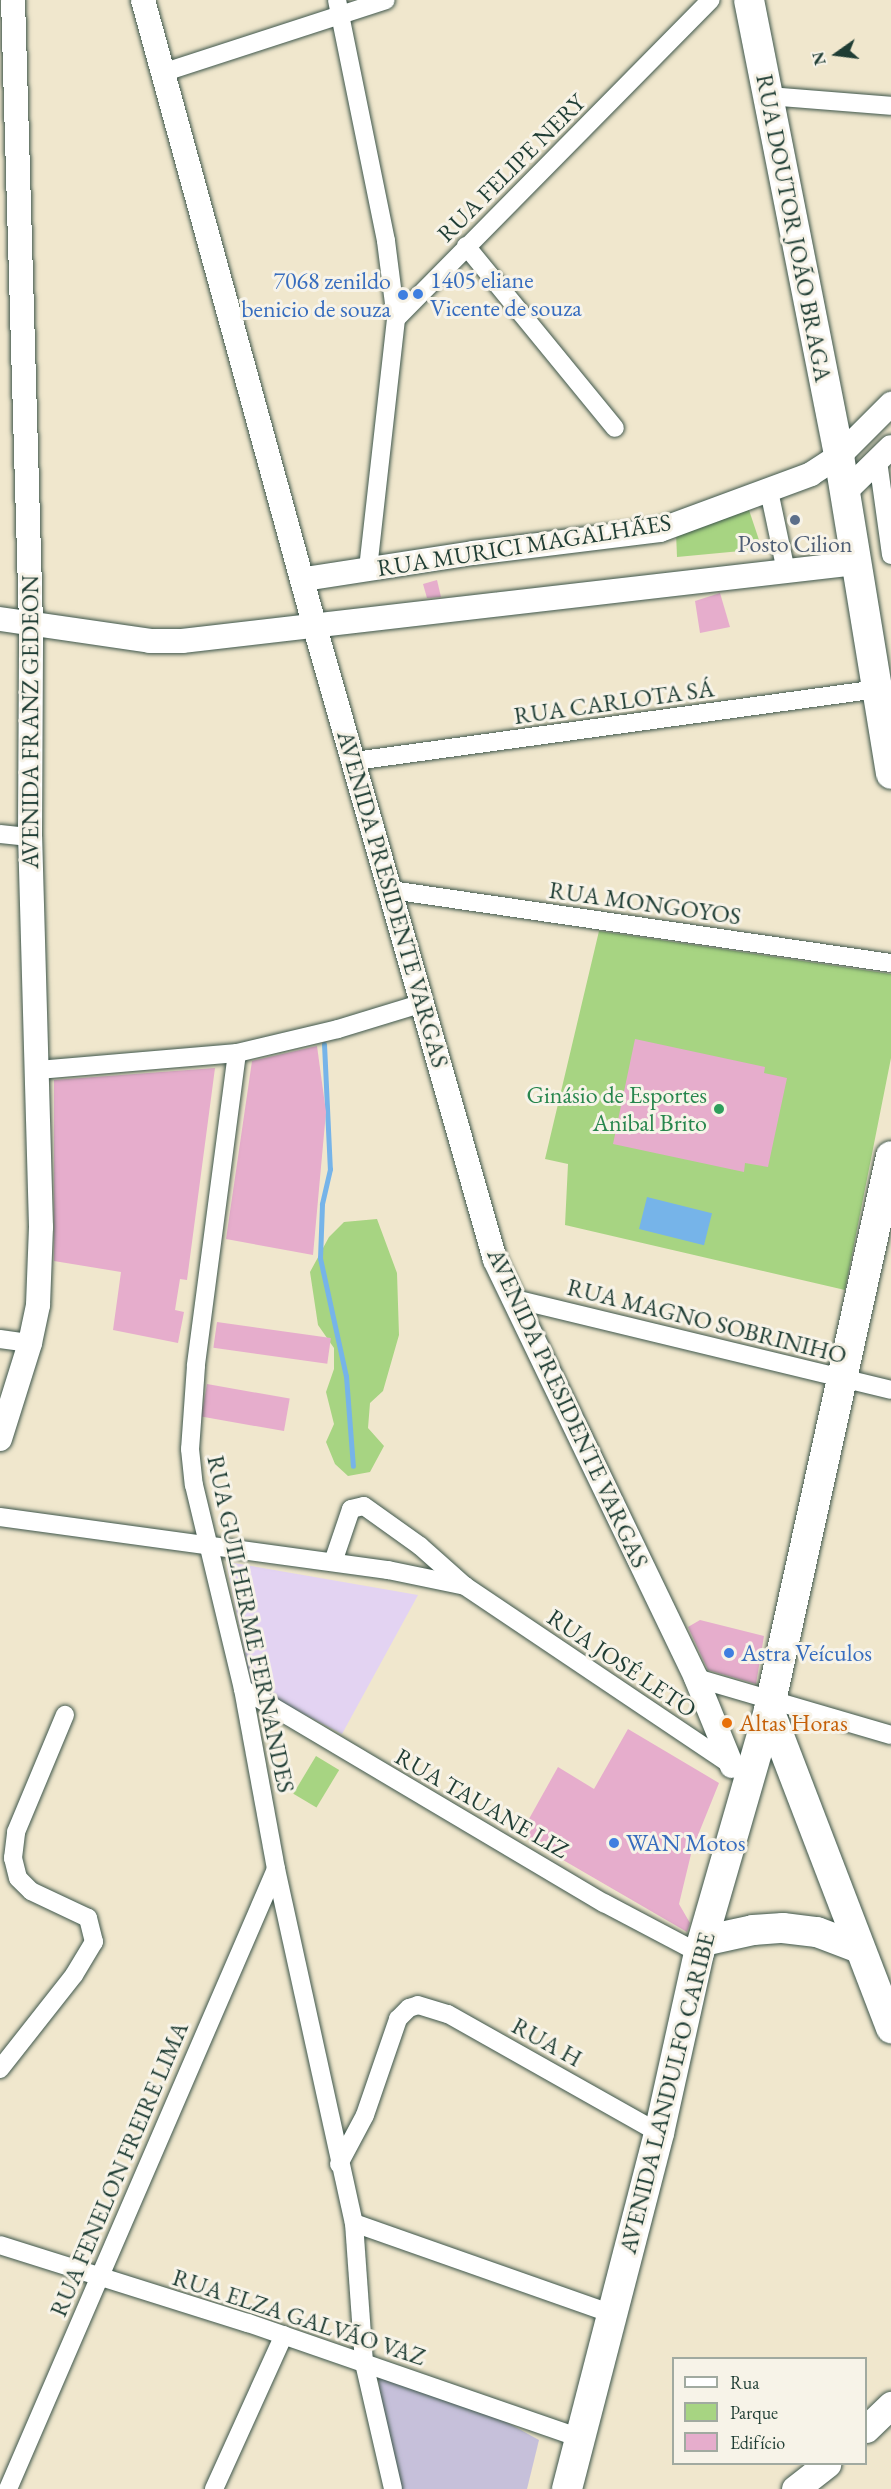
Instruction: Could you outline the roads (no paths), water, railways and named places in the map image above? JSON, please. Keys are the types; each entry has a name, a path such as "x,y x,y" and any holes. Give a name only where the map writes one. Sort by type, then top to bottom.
{"main road":[{"name":"RUA DOUTOR JOÃO BRAGA","path":"749,0 839,456 891,774"},
{"name":"AVENIDA LANDULFO CARIBE","path":"567,2489 659,2133 742,1773 770,1704 891,1156"},
{"path":"770,1704 859,1948 891,2028"},
{"path":"701,1947 753,1930 783,1928 817,1932 859,1948"},
{"path":"867,2428 891,2405"},
{"path":"795,2489 825,2465"}],"street":[{"name":"AVENIDA FRANZ GEDEON","path":"0,1439 30,1343 38,1305 41,1227 30,837 31,624 13,0"},
{"name":"AVENIDA PRESIDENTE VARGAS","path":"143,0 305,579 314,624 356,761 481,1214 511,1298 742,1773"},
{"path":"165,72 339,8 386,0"},
{"name":"RUA FELIPE NERY","path":"396,319 711,0"},
{"path":"339,8 388,250 396,319 368,569"},
{"path":"768,96 891,106"},
{"path":"466,246 615,428"},
{"name":"RUA MURICI MAGALHÃES","path":"305,579 660,530 811,474 839,456 891,404"},
{"path":"845,492 885,454"},
{"path":"885,454 891,555"},
{"path":"769,491 786,571"},
{"name":"RUA MURICI MAGALHÃES","path":"0,619 150,641 182,641 856,563"},
{"name":"RUA CARLOTA SÁ","path":"356,761 878,689"},
{"path":"0,834 30,837"},
{"name":"RUA MONGOYOS","path":"391,890 891,963"},
{"path":"38,1070 237,1053 338,1029 423,1003"},
{"name":"RUA GUILHERME FERNANDES","path":"237,1053 195,1366 190,1449 209,1548 243,1689 276,1869 339,2164 354,2223 364,2363 393,2489"},
{"name":"RUA MAGNO SOBRINIHO","path":"511,1298 891,1390"},
{"path":"0,1339 30,1343"},
{"name":"RUA JOSÉ LETO","path":"333,1562 351,1509 364,1506 420,1546 465,1586 742,1773"},
{"name":"RUA JOSÉ LETO","path":"0,1517 209,1548 333,1562 465,1586"},
{"path":"696,1678 770,1704 891,1735"},
{"name":"RUA TAUANE LIZ","path":"243,1689 594,1897 701,1947"},
{"path":"0,2069 74,1975 94,1942 88,1918 31,1891 18,1878 13,1858 16,1832 64,1715"},
{"name":"RUA FENELON FREIRE LIMA","path":"8,2489 276,1869"},
{"name":"RUA H","path":"339,2164 364,2115 398,2019 409,2008 430,2005 659,2133"},
{"path":"354,2223 612,2314"},
{"name":"RUA ELZA GALVÃO VAZ","path":"0,2246 284,2335 580,2438"},
{"path":"214,2489 284,2335"}],"water":[{"path":"647,1197 712,1213 704,1245 639,1229"}],"waterway":[{"path":"324,1044 330,1169 322,1204 320,1258 346,1376 353,1466"}],"place":[{"name":"1405 eliane Vicente de souza","path":"418,294"},
{"name":"7068 zenildo benicio de souza","path":"403,295"},
{"name":"Posto Cilion","path":"795,520"},
{"name":"Ginásio de Esportes Anibal Brito","path":"719,1109"},
{"name":"Astra Veículos","path":"729,1653"},
{"name":"Altas Horas","path":"727,1723"},
{"name":"WAN Motos","path":"614,1843"}]}
